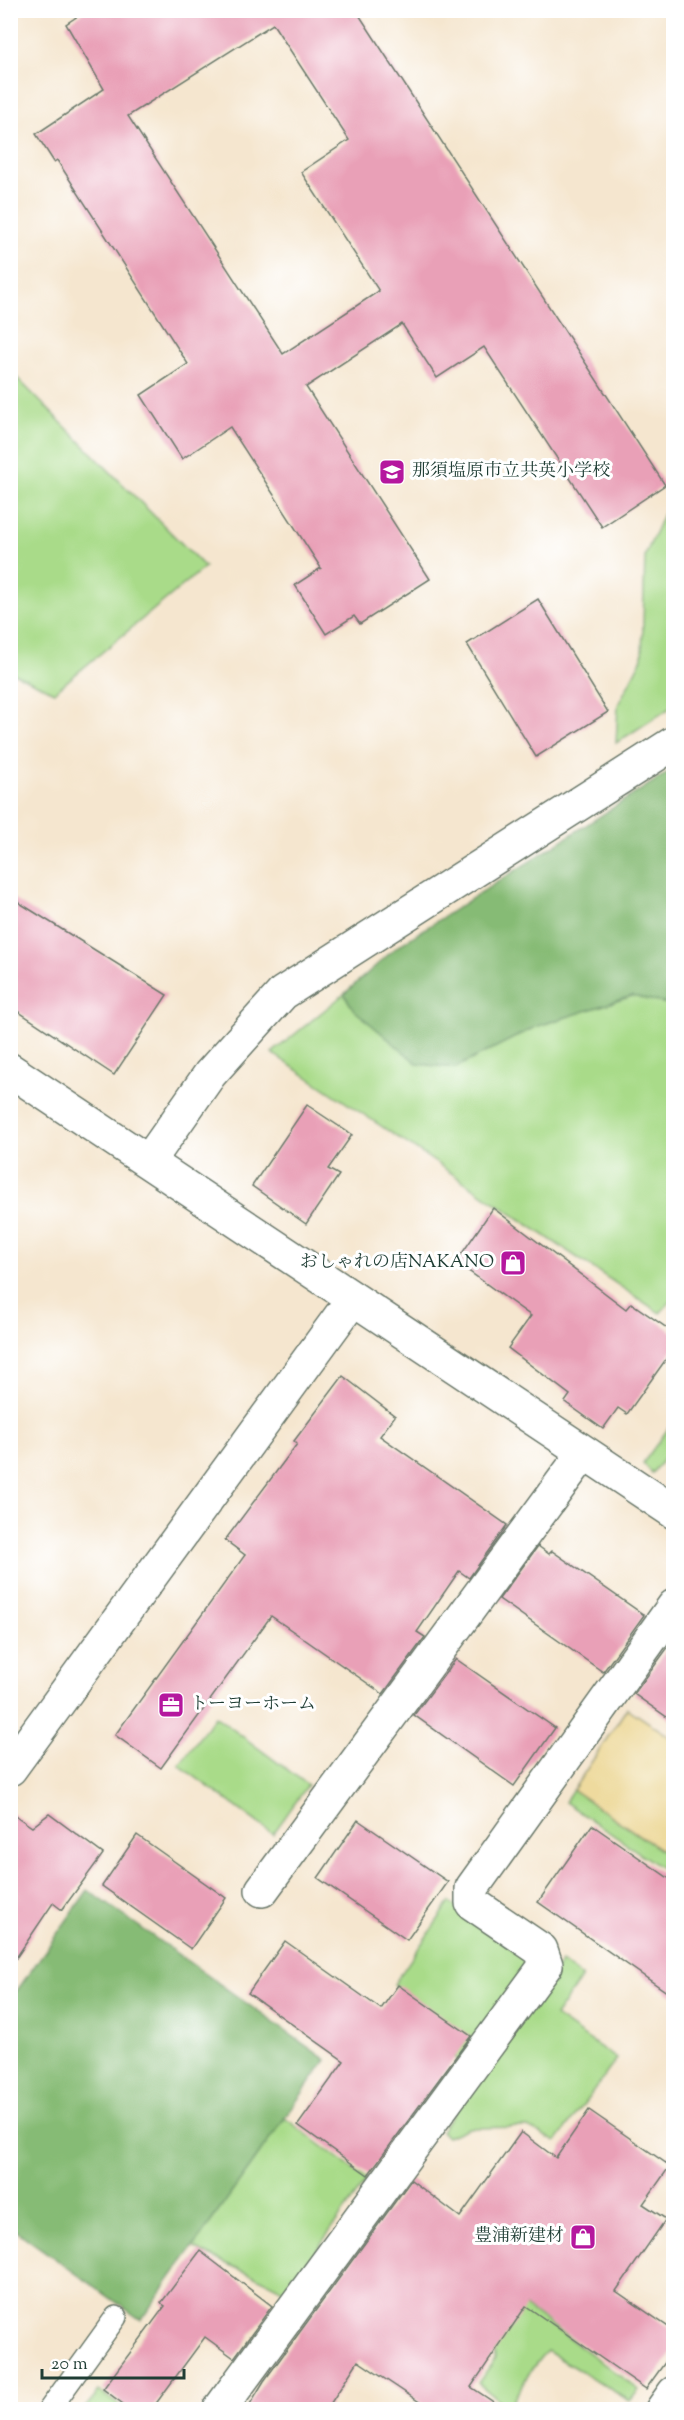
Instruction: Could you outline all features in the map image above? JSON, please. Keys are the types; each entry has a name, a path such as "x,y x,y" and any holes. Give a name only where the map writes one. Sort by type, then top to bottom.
{"street":[{"path":"149,1161 210,1074 283,993 674,743"},
{"path":"10,1070 583,1454 674,1512"},
{"path":"10,1769 353,1299"},
{"path":"262,1890 583,1454"},
{"path":"219,2409 546,1965 541,1950 472,1903 472,1888 674,1606"},
{"path":"662,2409 674,2393"}],"lane":[{"path":"49,2409 116,2317"}],"green space":[{"path":"16,377 205,567 54,692 11,672 10,381"},
{"path":"673,503 673,706 616,743 618,705 642,658 645,556 665,510"},
{"path":"673,769 673,1005 632,996 535,1027 455,1068 418,1064 354,1010 344,994 398,946"},
{"path":"344,994 354,1010 455,1068 535,1027 632,996 673,1005 673,1299 660,1313 272,1053"},
{"path":"673,1422 673,1448 652,1473 643,1463"},
{"path":"215,1716 308,1785 273,1834 179,1765"},
{"path":"573,1790 673,1859 673,1876 565,1802"},
{"path":"88,1890 326,2060 141,2320 11,2227 11,1999"},
{"path":"450,1902 524,1957 526,1972 461,2063 450,2053 445,2024 394,1984"},
{"path":"561,1962 582,1977 555,2016 617,2059 556,2142 528,2127 468,2128 447,2137 441,2131"},
{"path":"285,2118 367,2180 286,2292 193,2247"},
{"path":"471,2266 639,2390 630,2401 547,2351 535,2364 507,2407 478,2383 495,2359 494,2344"},
{"path":"99,2391 124,2409 84,2409"}],"sand":[{"path":"627,1708 673,1739 673,1858 573,1790"}],"building":[{"path":"87,10 356,10 665,485 602,527 484,347 437,378 402,324 306,387 430,579 360,624 354,616 326,634 295,585 321,568 230,427 182,459 141,395 188,364 57,160 54,162 36,134 104,89 66,24","holes":["273,24 349,140 301,172 379,291 283,354 128,116"]},
{"path":"538,599 608,712 536,757 467,644"},
{"path":"10,897 167,995 114,1075 10,1006"},
{"path":"307,1105 352,1135 328,1169 339,1175 306,1224 252,1186"},
{"path":"493,1208 626,1309 631,1303 674,1333 674,1348 627,1414 618,1408 603,1429 565,1402 570,1395 508,1348 531,1316 456,1262"},
{"path":"343,1376 395,1416 380,1436 507,1525 469,1578 459,1571 417,1632 425,1637 383,1694 271,1616 161,1768 115,1735 245,1555 225,1540 297,1444 294,1441"},
{"path":"538,1546 549,1554 552,1551 644,1615 603,1672 499,1599"},
{"path":"674,1639 674,1722 634,1694"},
{"path":"456,1659 555,1728 514,1786 414,1715"},
{"path":"10,1812 32,1827 49,1814 103,1854 62,1910 53,1903 10,1967"},
{"path":"358,1820 448,1882 407,1940 318,1878"},
{"path":"592,1825 674,1882 674,1997 538,1902"},
{"path":"137,1835 226,1898 191,1949 102,1886"},
{"path":"285,1941 381,2009 398,1985 471,2036 368,2175 298,2125 344,2061 248,1993"},
{"path":"589,2110 670,2166 643,2204 666,2219 616,2291 674,2331 674,2350 646,2389 526,2306 471,2387 504,2409 430,2409 358,2361 327,2409 247,2409 264,2381 411,2180 460,2217 521,2132 556,2158"},
{"path":"200,2251 272,2306 234,2358 205,2337 152,2409 130,2409 103,2389 165,2306 161,2303"}],"place":[{"name":"那須塩原市立共英小学校","path":"392,472"},
{"name":"おしゃれの店NAKANO","path":"513,1263"},
{"name":"トーヨーホーム","path":"171,1705"},
{"name":"豊浦新建材","path":"583,2237"}]}
